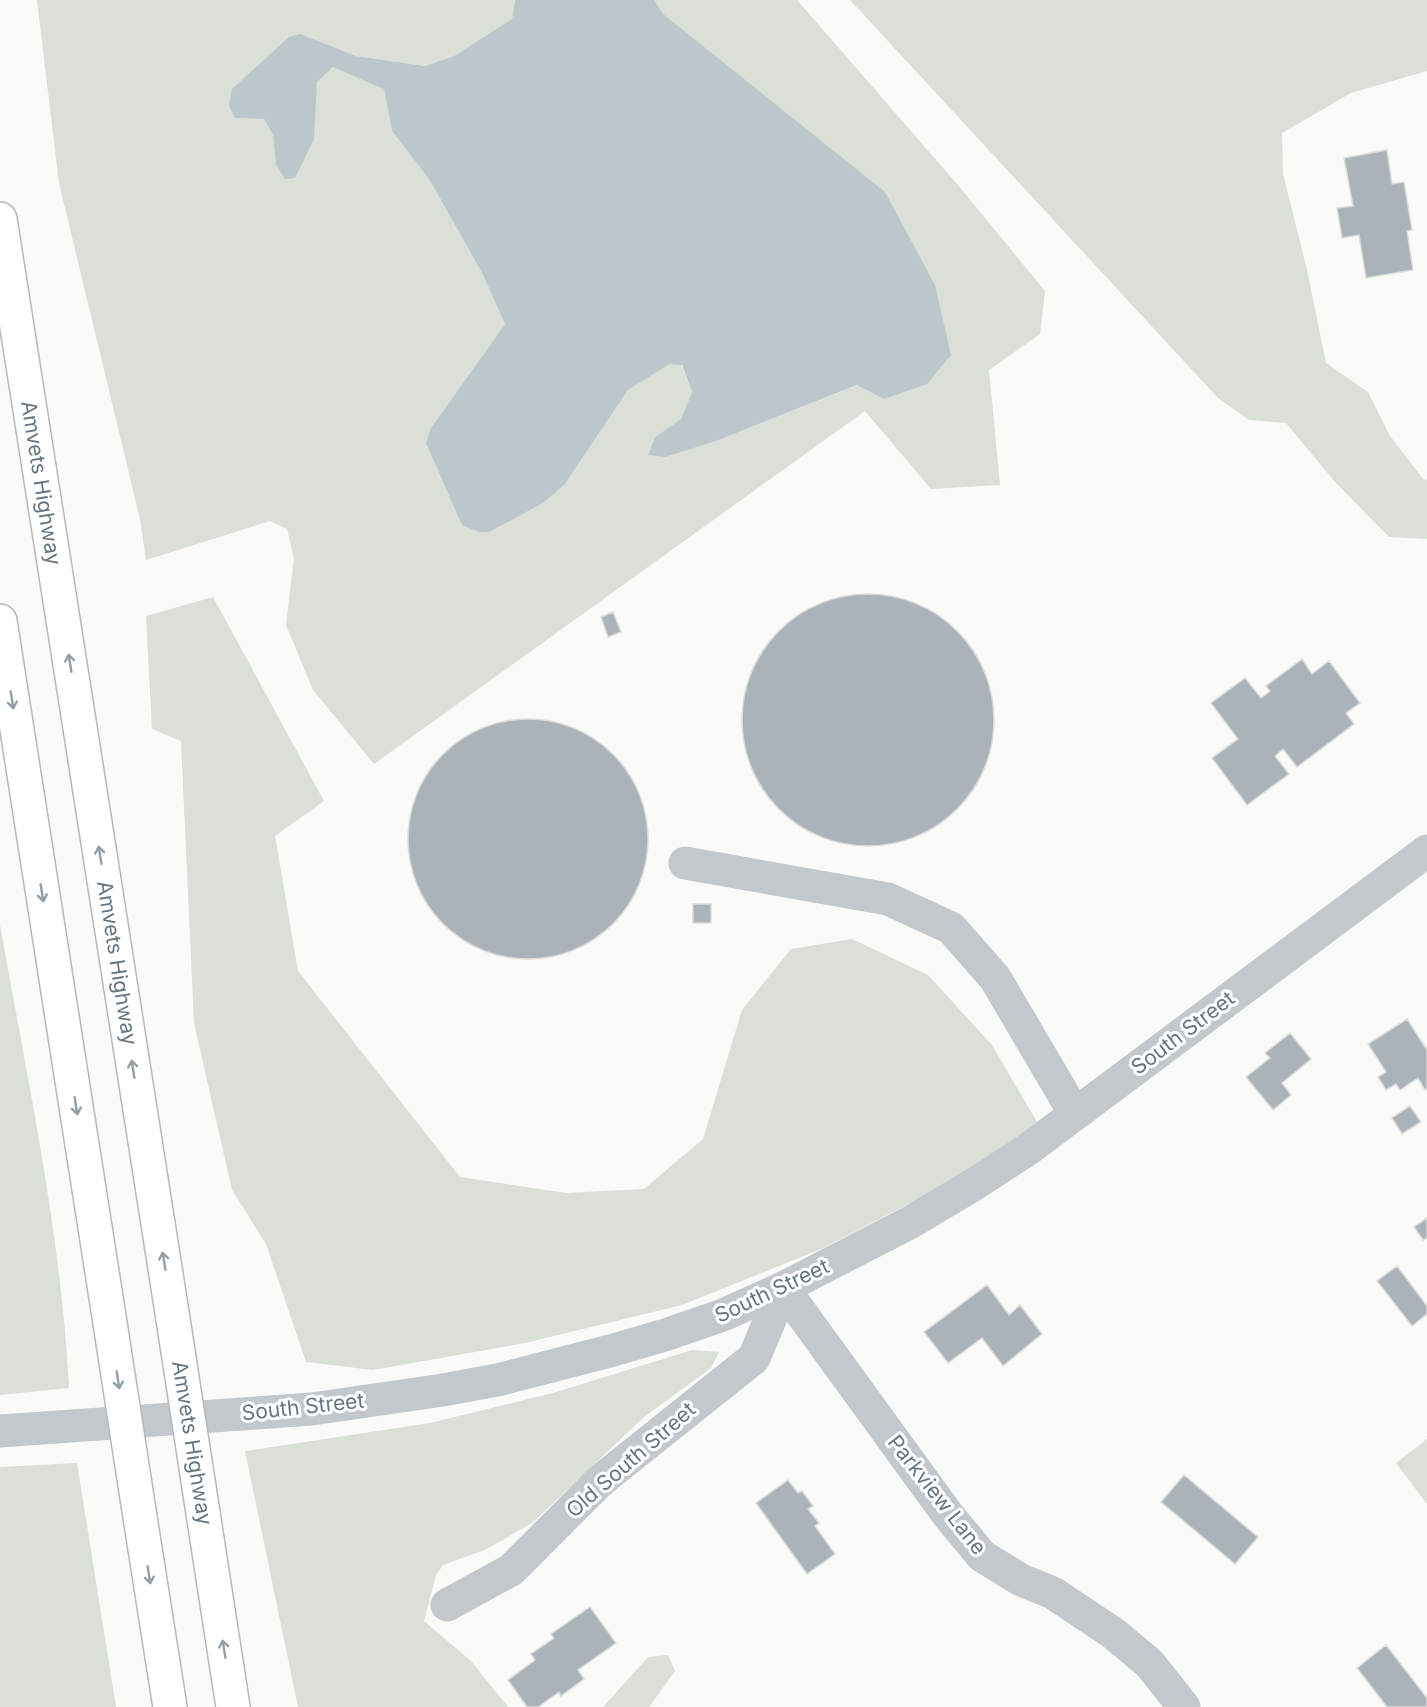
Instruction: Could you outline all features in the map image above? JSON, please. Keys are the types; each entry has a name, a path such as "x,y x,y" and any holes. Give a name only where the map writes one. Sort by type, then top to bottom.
{"highway":[{"name":"Amvets Highway","path":"0,219 233,1707"},
{"path":"0,621 170,1707"}],"street":[{"name":"South Street","path":"0,1431 312,1409 443,1390 497,1380 552,1366 665,1335 723,1315 783,1288 911,1222 973,1185 1075,1114 1427,851"},
{"path":"685,863 888,899 951,928 995,978 1075,1114"},
{"name":"Old South Street","path":"447,1605 511,1570 600,1481 754,1358 783,1288"},
{"name":"Parkview Lane","path":"783,1288 948,1515 982,1556 1021,1580 1053,1593 1113,1633 1150,1664 1184,1707"}],"shaded area":[{"path":"37,0 515,0 512,19 454,56 425,66 356,56 300,35 235,118 264,119 273,135 276,165 314,139 316,82 333,67 384,88 392,131 429,179 482,273 505,324 431,428 489,532 565,484 628,390 670,364 681,364 692,392 681,419 655,437 648,455 719,440 858,385 654,0 797,0 958,185 1045,291 1040,334 989,370 1000,485 931,489 865,411 374,764 313,690 286,625 294,558 287,529 270,521 146,560 140,519 59,183"},
{"path":"515,0 654,0 663,14 885,192 935,285 951,355 927,384 884,399 857,385 719,440 665,457 648,455 655,437 681,419 692,392 682,365 670,364 628,390 565,484 543,503 489,532 479,532 462,525 426,443 431,428 505,324 482,273 429,179 392,131 384,89 333,67 317,82 314,139 295,178 285,179 276,165 273,135 264,119 235,118 229,106 232,89 289,37 300,34 356,56 425,66 454,56 512,19"},
{"path":"850,0 1427,0 1427,71 1351,93 1282,133 1283,174 1307,270 1326,363 1368,392 1390,436 1423,479 1427,480 1427,539 1389,537 1335,482 1286,423 1249,420 1218,398"},
{"path":"213,597 324,801 275,836 298,971 460,1177 566,1193 644,1189 703,1139 742,1010 791,949 852,939 928,975 992,1045 1040,1127 930,1193 821,1249 682,1305 525,1343 373,1370 306,1362 266,1244 232,1190 194,1023 181,741 152,729 146,616"},
{"path":"0,925 51,1213 59,1271 69,1388 0,1395"},
{"path":"692,1350 719,1352 711,1368 643,1418 532,1523 487,1549 443,1565 436,1575 424,1621 471,1661 508,1707 298,1707 245,1451 430,1423 553,1393"},
{"path":"1427,1439 1427,1504 1396,1463"},
{"path":"77,1463 116,1707 0,1707 0,1467"},
{"path":"668,1655 675,1671 649,1707 603,1707 648,1657"}],"building":[{"path":"1387,150 1392,184 1404,182 1412,230 1407,231 1413,270 1366,278 1359,235 1342,238 1337,208 1353,206 1344,158"},
{"path":"868,594 892,597 916,604 938,616 957,631 972,650 984,672 991,696 994,720 991,744 984,768 972,790 957,809 938,824 916,836 892,843 868,846 844,843 820,836 798,824 779,809 764,790 752,768 745,744 742,720 745,696 752,672 764,650 779,631 798,616 820,604 844,597"},
{"path":"613,612 621,632 608,637 601,617"},
{"path":"1302,659 1312,674 1329,661 1360,703 1346,713 1354,724 1297,767 1283,749 1275,756 1289,774 1247,805 1212,758 1238,739 1211,703 1245,678 1261,698 1270,691 1266,686"},
{"path":"516,719 540,719 563,724 585,733 613,754 628,772 639,793 646,816 648,839 646,862 639,885 628,906 613,924 585,945 563,954 540,959 516,959 493,954 471,945 452,932 435,915 422,896 413,874 408,851 408,827 413,804 422,782 435,763 452,746 471,733 493,724"},
{"path":"693,904 711,904 711,923 693,923"},
{"path":"1407,1019 1427,1050 1427,1089 1425,1090 1418,1078 1400,1090 1396,1084 1386,1090 1378,1077 1386,1072 1368,1044"},
{"path":"1290,1033 1311,1059 1282,1083 1291,1095 1273,1110 1246,1077 1270,1058 1265,1053"},
{"path":"1410,1106 1421,1122 1402,1134 1392,1118"},
{"path":"1427,1218 1427,1238 1423,1240 1414,1227"},
{"path":"1397,1266 1427,1306 1427,1314 1412,1326 1377,1281"},
{"path":"987,1285 1009,1315 1020,1305 1042,1334 1003,1366 982,1338 948,1363 924,1332"},
{"path":"1184,1475 1258,1537 1235,1564 1161,1502"},
{"path":"788,1480 798,1493 802,1491 813,1506 808,1509 819,1523 815,1526 835,1554 807,1574 756,1503"},
{"path":"590,1607 616,1643 578,1670 584,1679 561,1696 559,1692 538,1707 527,1707 508,1680 535,1660 531,1654 554,1638 551,1634"},
{"path":"1386,1645 1427,1698 1427,1707 1387,1707 1357,1668"}]}
